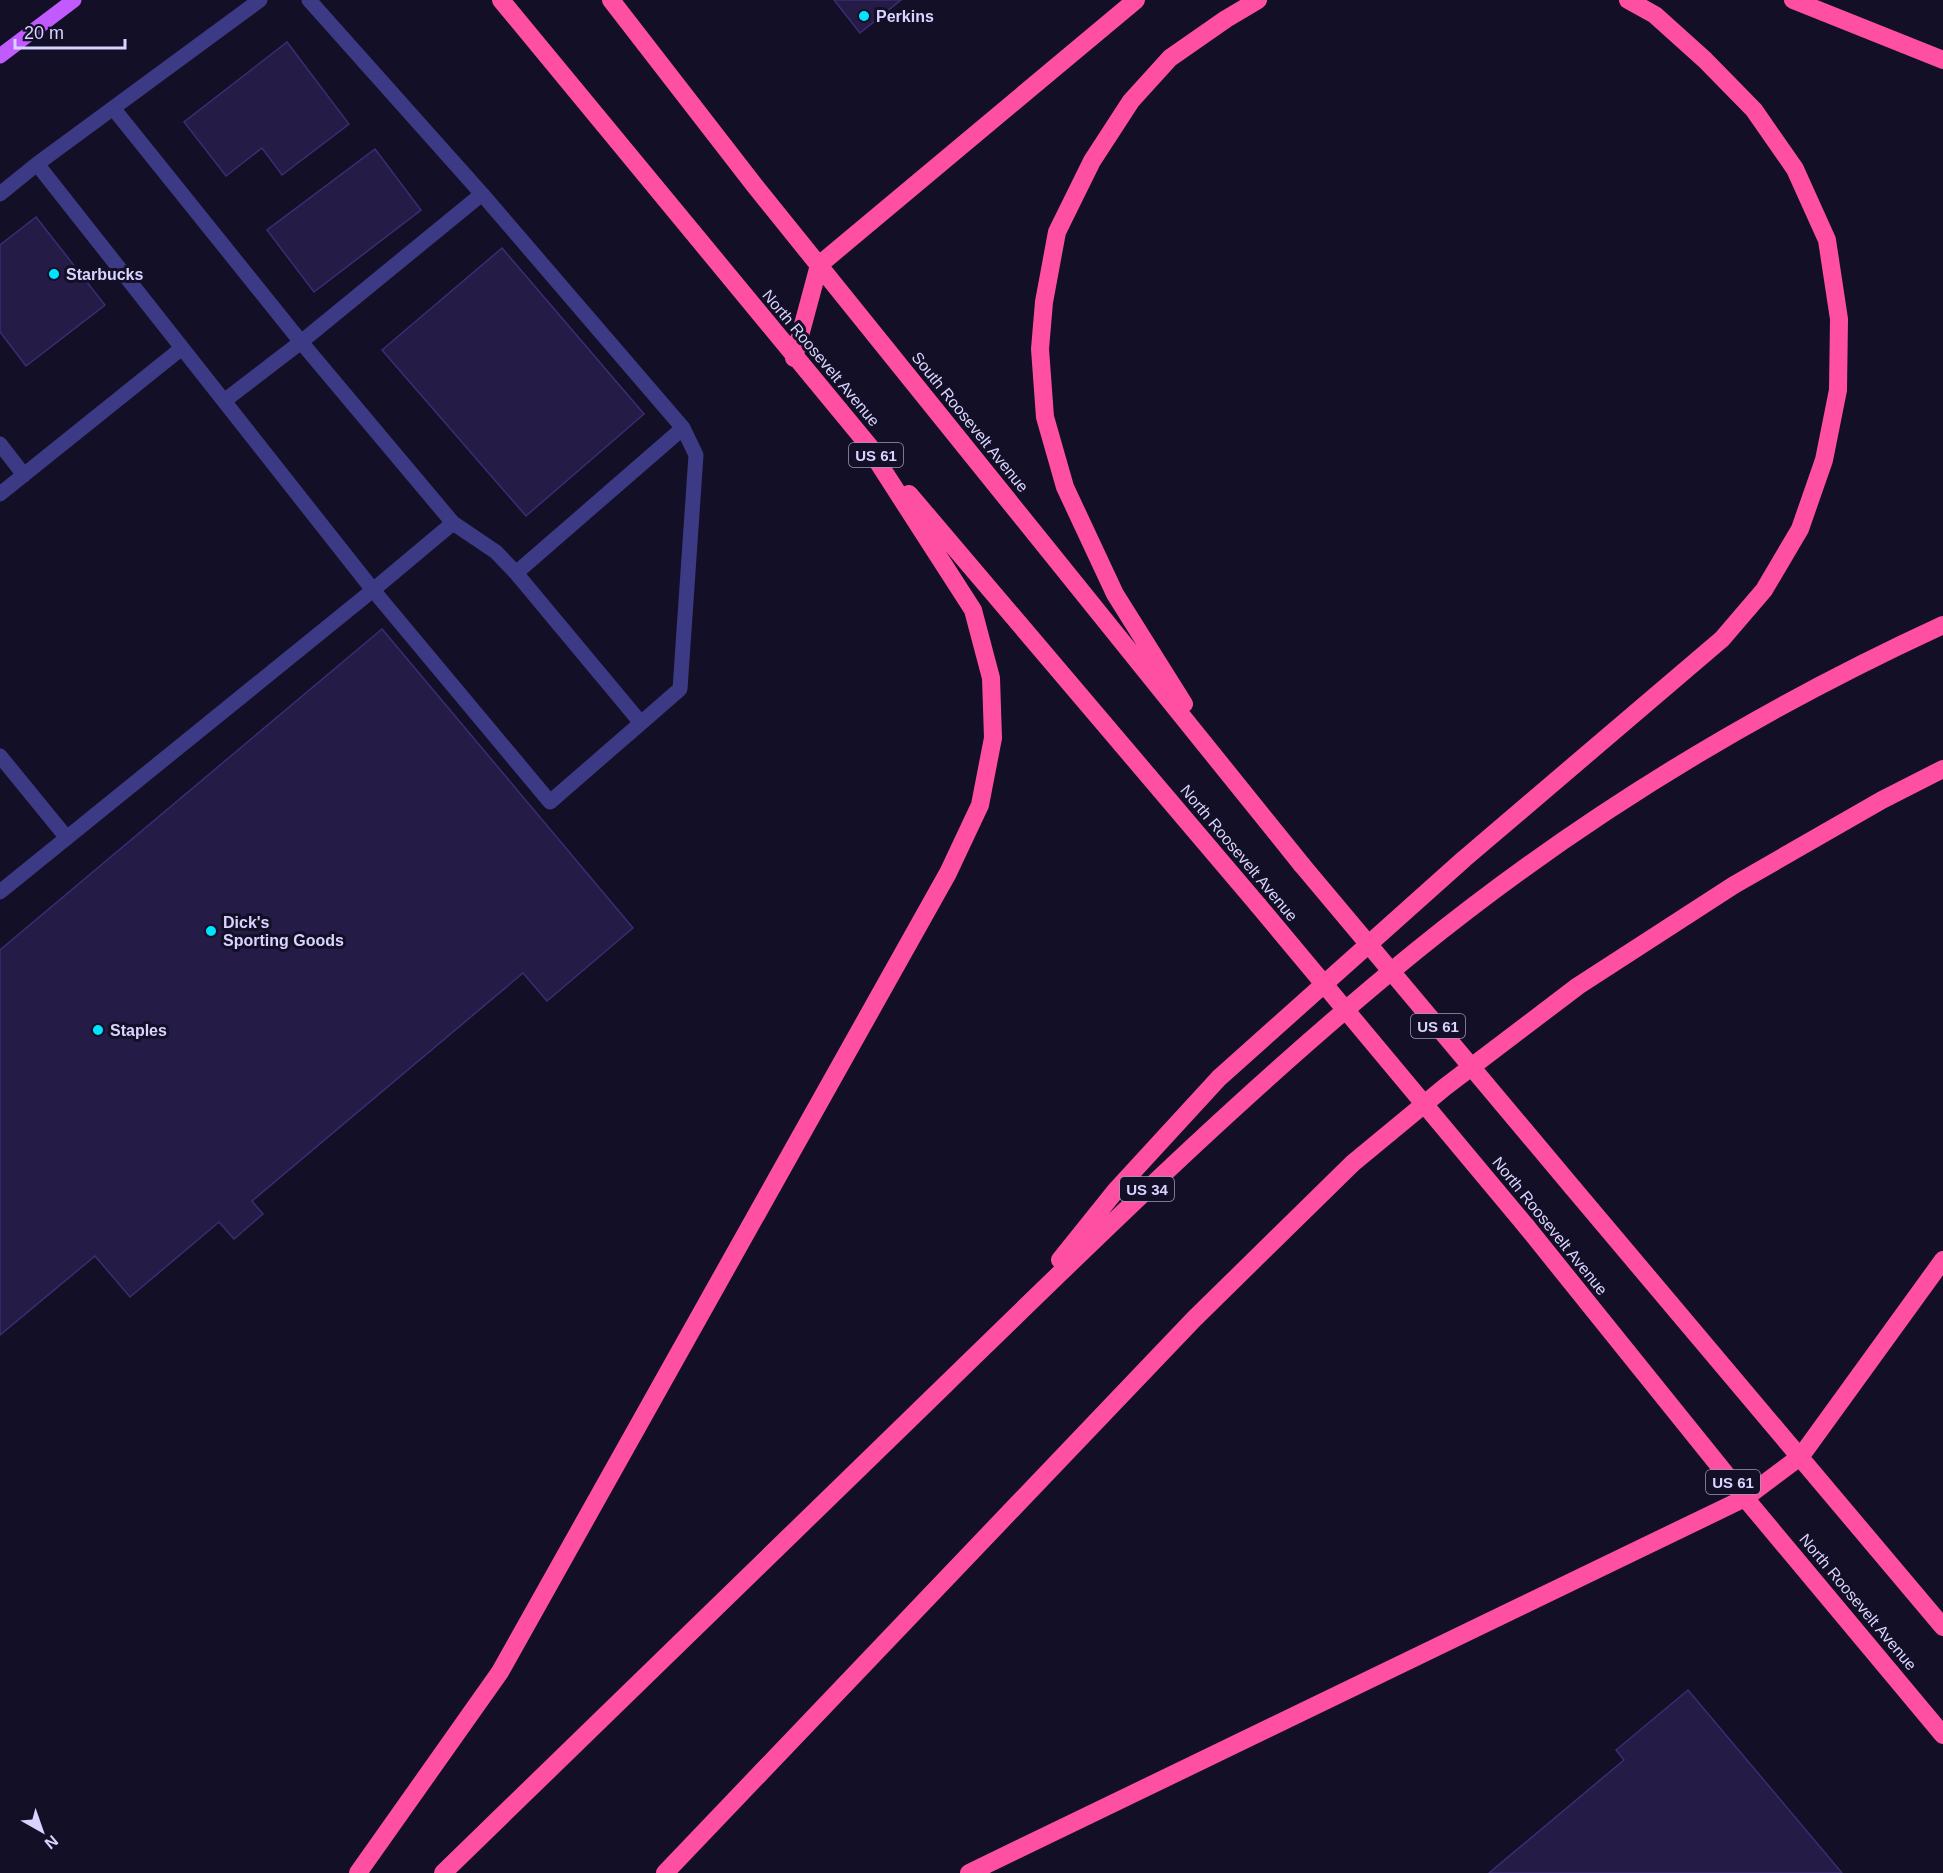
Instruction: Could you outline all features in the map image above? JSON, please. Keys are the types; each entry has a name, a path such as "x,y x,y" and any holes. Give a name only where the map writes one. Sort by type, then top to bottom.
{"highway":[{"name":"North Roosevelt Avenue","path":"501,0 794,358 1258,905 1526,1226 1745,1497 1943,1735"},
{"name":"South Roosevelt Avenue","path":"611,0 819,265 1302,865 1801,1456"},
{"path":"794,358 819,265 1136,0"},
{"path":"1230,776 1115,594 1065,487 1045,417 1040,349 1044,302 1057,232 1092,161 1131,101 1170,58 1258,0"},
{"path":"1011,1321 1117,1189 1219,1078 1464,859 1722,639 1764,590 1800,529 1824,460 1838,390 1839,320 1827,240 1795,169 1754,110 1705,60 1655,15 1628,0"},
{"path":"1793,0 1943,60"},
{"path":"358,1873 500,1672 942,884 980,805 993,738 992,678 973,610 863,439"},
{"name":"US 34","path":"443,1873 1134,1201 1278,1067 1419,949 1527,868 1646,788 1757,719 1884,652 1943,625"},
{"path":"664,1873 1194,1319 1353,1163 1445,1087 1578,986 1734,885 1882,800 1943,769"},
{"path":"969,1873 1745,1497 1801,1456 1943,1260"},
{"name":"US 61","path":"1801,1456 1943,1627"}],"main road":[{"path":"0,56 74,0"}],"lane":[{"path":"0,194 37,164 260,0"},
{"path":"37,164 373,590 550,802 680,689 696,455 683,428 482,194 309,0"},
{"path":"113,108 301,342 453,523 496,552 516,573 641,723"},
{"path":"224,400 301,342 482,194"},
{"path":"0,494 182,348"},
{"path":"516,573 683,428"},
{"path":"0,444 24,475"},
{"path":"0,892 453,523"},
{"path":"0,756 67,838"}],"building":[{"name":"Perkins","path":"834,0 901,0 860,33"},
{"path":"287,42 349,124 282,175 262,148 226,176 184,122"},
{"path":"375,149 421,210 314,292 267,230"},
{"path":"36,217 105,305 26,366 0,332 0,245"},
{"path":"502,248 644,414 526,516 382,350"},
{"path":"382,629 633,928 547,1001 523,973 252,1201 263,1214 234,1239 219,1222 130,1297 95,1256 0,1335 0,950"},
{"path":"1688,1690 1842,1873 1489,1873 1624,1760 1616,1750"}],"place":[{"name":"Perkins","path":"864,16"},
{"name":"Starbucks","path":"54,274"},
{"name":"Dick's Sporting Goods","path":"211,931"},
{"name":"Staples","path":"98,1030"}]}
